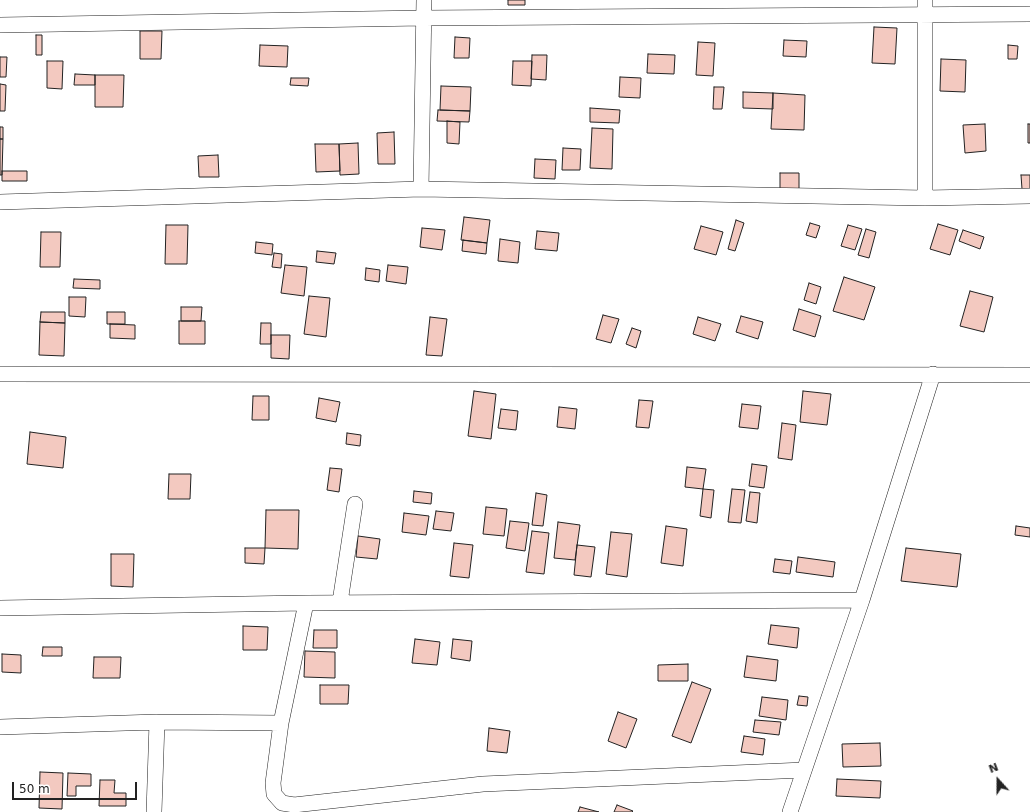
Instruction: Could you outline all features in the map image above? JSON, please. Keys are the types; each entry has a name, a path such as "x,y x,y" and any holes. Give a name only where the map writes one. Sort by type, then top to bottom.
{"street":[{"path":"421,189 424,0"},
{"path":"924,7 925,198"},
{"path":"0,25 423,18 924,7 1030,14"},
{"path":"0,202 421,189 925,198 1030,196"},
{"path":"0,374 1030,375"},
{"path":"790,812 862,600 933,374"},
{"path":"340,602 355,504"},
{"path":"0,608 306,602 862,600"},
{"path":"306,602 281,723 273,784 274,794 282,803 294,805 483,784 804,770"},
{"path":"0,727 157,722 281,723"},
{"path":"154,812 157,722"}],"building":[{"path":"508,0 525,0 525,5 508,5"},
{"path":"874,27 897,28 895,64 872,63"},
{"path":"140,31 162,31 161,59 140,59"},
{"path":"36,35 42,35 42,55 36,55"},
{"path":"455,37 470,38 469,58 454,58"},
{"path":"784,40 807,41 806,57 783,56"},
{"path":"698,42 715,43 713,76 696,75"},
{"path":"260,45 288,46 287,67 259,66"},
{"path":"1008,45 1018,46 1017,59 1008,59"},
{"path":"648,54 675,55 674,74 647,73"},
{"path":"532,55 547,55 546,80 531,79"},
{"path":"0,57 7,57 6,77 0,77"},
{"path":"941,59 966,60 965,92 940,91"},
{"path":"47,61 63,61 62,89 47,88"},
{"path":"513,61 532,61 531,86 512,85"},
{"path":"75,74 95,75 95,85 74,85"},
{"path":"95,75 124,75 123,107 95,107"},
{"path":"620,77 641,78 640,98 619,97"},
{"path":"291,78 309,78 308,86 290,85"},
{"path":"0,84 6,85 5,111 0,111"},
{"path":"441,86 471,87 470,111 440,110"},
{"path":"714,87 724,87 722,109 713,109"},
{"path":"743,92 773,93 773,109 743,108"},
{"path":"773,93 805,95 804,130 771,129"},
{"path":"590,108 620,110 619,123 590,122"},
{"path":"438,110 470,111 469,122 437,121"},
{"path":"447,121 460,122 459,144 447,143"},
{"path":"985,124 986,151 965,153 963,125"},
{"path":"1028,124 1030,124 1030,143 1028,143"},
{"path":"0,127 3,127 3,139 0,139"},
{"path":"592,128 613,129 612,169 590,168"},
{"path":"394,132 395,164 378,164 377,133"},
{"path":"0,139 3,139 2,175 0,175"},
{"path":"358,143 359,174 340,175 339,144"},
{"path":"315,144 339,144 340,171 316,172"},
{"path":"563,148 581,149 580,170 562,170"},
{"path":"218,155 219,177 199,177 198,156"},
{"path":"535,159 556,160 555,179 534,178"},
{"path":"2,171 27,171 27,181 2,181"},
{"path":"780,173 799,173 799,190 780,190"},
{"path":"1021,175 1030,175 1030,189 1022,189"},
{"path":"464,217 490,220 487,243 461,240"},
{"path":"736,220 744,223 735,251 728,249"},
{"path":"810,223 820,226 816,238 806,235"},
{"path":"938,224 958,230 950,255 930,249"},
{"path":"166,225 188,225 187,264 165,264"},
{"path":"848,225 862,229 855,250 841,246"},
{"path":"701,226 723,232 716,255 694,249"},
{"path":"422,228 445,230 442,250 420,247"},
{"path":"866,229 876,232 869,258 858,255"},
{"path":"963,230 984,237 980,249 959,241"},
{"path":"537,231 559,233 557,251 535,249"},
{"path":"41,232 61,232 60,267 40,267"},
{"path":"500,239 520,242 518,263 498,261"},
{"path":"463,240 487,243 486,254 462,251"},
{"path":"256,242 273,244 272,255 255,253"},
{"path":"317,251 336,253 334,264 316,262"},
{"path":"274,253 282,254 281,268 272,267"},
{"path":"285,265 307,267 304,296 281,293"},
{"path":"388,265 408,267 406,284 386,281"},
{"path":"366,268 380,270 379,282 365,280"},
{"path":"844,277 875,287 864,320 833,311"},
{"path":"74,279 100,280 100,289 73,288"},
{"path":"809,283 821,287 816,304 804,300"},
{"path":"970,291 993,297 984,332 960,326"},
{"path":"309,296 330,298 326,337 304,334"},
{"path":"69,297 86,297 85,317 69,316"},
{"path":"181,307 202,307 201,321 181,321"},
{"path":"799,309 821,316 815,337 793,330"},
{"path":"41,312 65,312 65,323 40,322"},
{"path":"107,312 125,312 125,324 107,324"},
{"path":"603,315 619,319 611,343 596,339"},
{"path":"741,316 763,322 758,339 736,332"},
{"path":"430,317 447,319 442,356 426,355"},
{"path":"698,317 721,324 715,341 693,334"},
{"path":"179,321 205,321 205,344 179,344"},
{"path":"40,322 65,323 64,356 39,355"},
{"path":"261,323 271,323 271,344 260,344"},
{"path":"110,324 135,325 135,339 110,338"},
{"path":"632,328 641,331 636,348 626,344"},
{"path":"271,335 290,335 289,359 271,358"},
{"path":"474,391 496,394 491,439 468,436"},
{"path":"803,391 831,394 827,425 800,422"},
{"path":"253,396 269,396 269,420 252,420"},
{"path":"319,398 340,402 336,422 316,418"},
{"path":"639,400 653,401 649,428 636,427"},
{"path":"742,404 761,406 758,429 739,427"},
{"path":"559,407 577,409 575,429 557,427"},
{"path":"501,409 518,411 516,430 498,428"},
{"path":"782,423 796,425 792,460 778,458"},
{"path":"30,432 66,437 63,468 27,464"},
{"path":"347,433 361,435 360,446 346,444"},
{"path":"752,464 767,466 764,488 749,486"},
{"path":"687,467 706,469 703,489 685,487"},
{"path":"330,468 342,469 339,492 327,490"},
{"path":"169,474 191,474 190,499 168,499"},
{"path":"703,489 714,490 711,518 700,516"},
{"path":"732,489 745,490 741,523 728,522"},
{"path":"414,491 432,493 431,504 413,502"},
{"path":"750,492 760,493 757,523 746,521"},
{"path":"536,493 547,495 543,526 532,525"},
{"path":"486,507 507,509 504,536 483,534"},
{"path":"266,510 299,510 298,549 265,548"},
{"path":"436,511 454,513 451,531 433,529"},
{"path":"404,513 429,516 426,535 402,532"},
{"path":"510,521 529,523 525,551 506,548"},
{"path":"558,522 580,525 575,560 554,558"},
{"path":"666,526 687,529 683,566 661,563"},
{"path":"1016,526 1030,528 1030,537 1015,535"},
{"path":"532,531 549,533 544,574 526,572"},
{"path":"611,532 632,534 627,577 606,574"},
{"path":"358,536 380,539 377,559 356,557"},
{"path":"454,543 473,545 469,578 450,576"},
{"path":"577,545 595,547 591,577 574,575"},
{"path":"245,548 265,548 264,564 245,563"},
{"path":"906,548 961,554 957,587 901,581"},
{"path":"111,554 134,554 133,587 111,586"},
{"path":"798,557 835,562 833,577 796,572"},
{"path":"775,559 792,561 790,574 773,572"},
{"path":"771,625 799,628 797,648 768,644"},
{"path":"243,626 268,627 267,650 243,650"},
{"path":"314,630 337,630 337,648 313,648"},
{"path":"415,639 440,642 437,665 412,663"},
{"path":"453,639 472,641 470,661 451,658"},
{"path":"43,647 62,647 62,656 42,656"},
{"path":"305,651 335,652 335,678 304,677"},
{"path":"2,654 21,655 21,673 2,672"},
{"path":"747,656 778,660 776,681 744,677"},
{"path":"94,657 121,657 120,678 93,678"},
{"path":"688,664 688,681 658,681 658,665"},
{"path":"692,682 711,689 691,743 672,736"},
{"path":"320,685 349,685 348,704 320,704"},
{"path":"799,696 808,697 807,706 797,705"},
{"path":"762,697 788,700 786,720 759,716"},
{"path":"618,712 637,719 626,748 608,741"},
{"path":"755,720 781,722 779,735 753,732"},
{"path":"489,728 510,731 507,753 487,751"},
{"path":"744,736 765,739 763,755 741,752"},
{"path":"880,743 881,766 843,767 842,744"},
{"path":"40,772 63,773 62,809 39,808"},
{"path":"68,773 91,774 91,786 76,786 76,796 67,796"},
{"path":"837,779 881,781 880,798 836,796"},
{"path":"100,780 115,780 114,793 126,793 126,806 99,806"},
{"path":"617,805 633,811 614,812"},
{"path":"580,807 599,812 578,812"}]}
